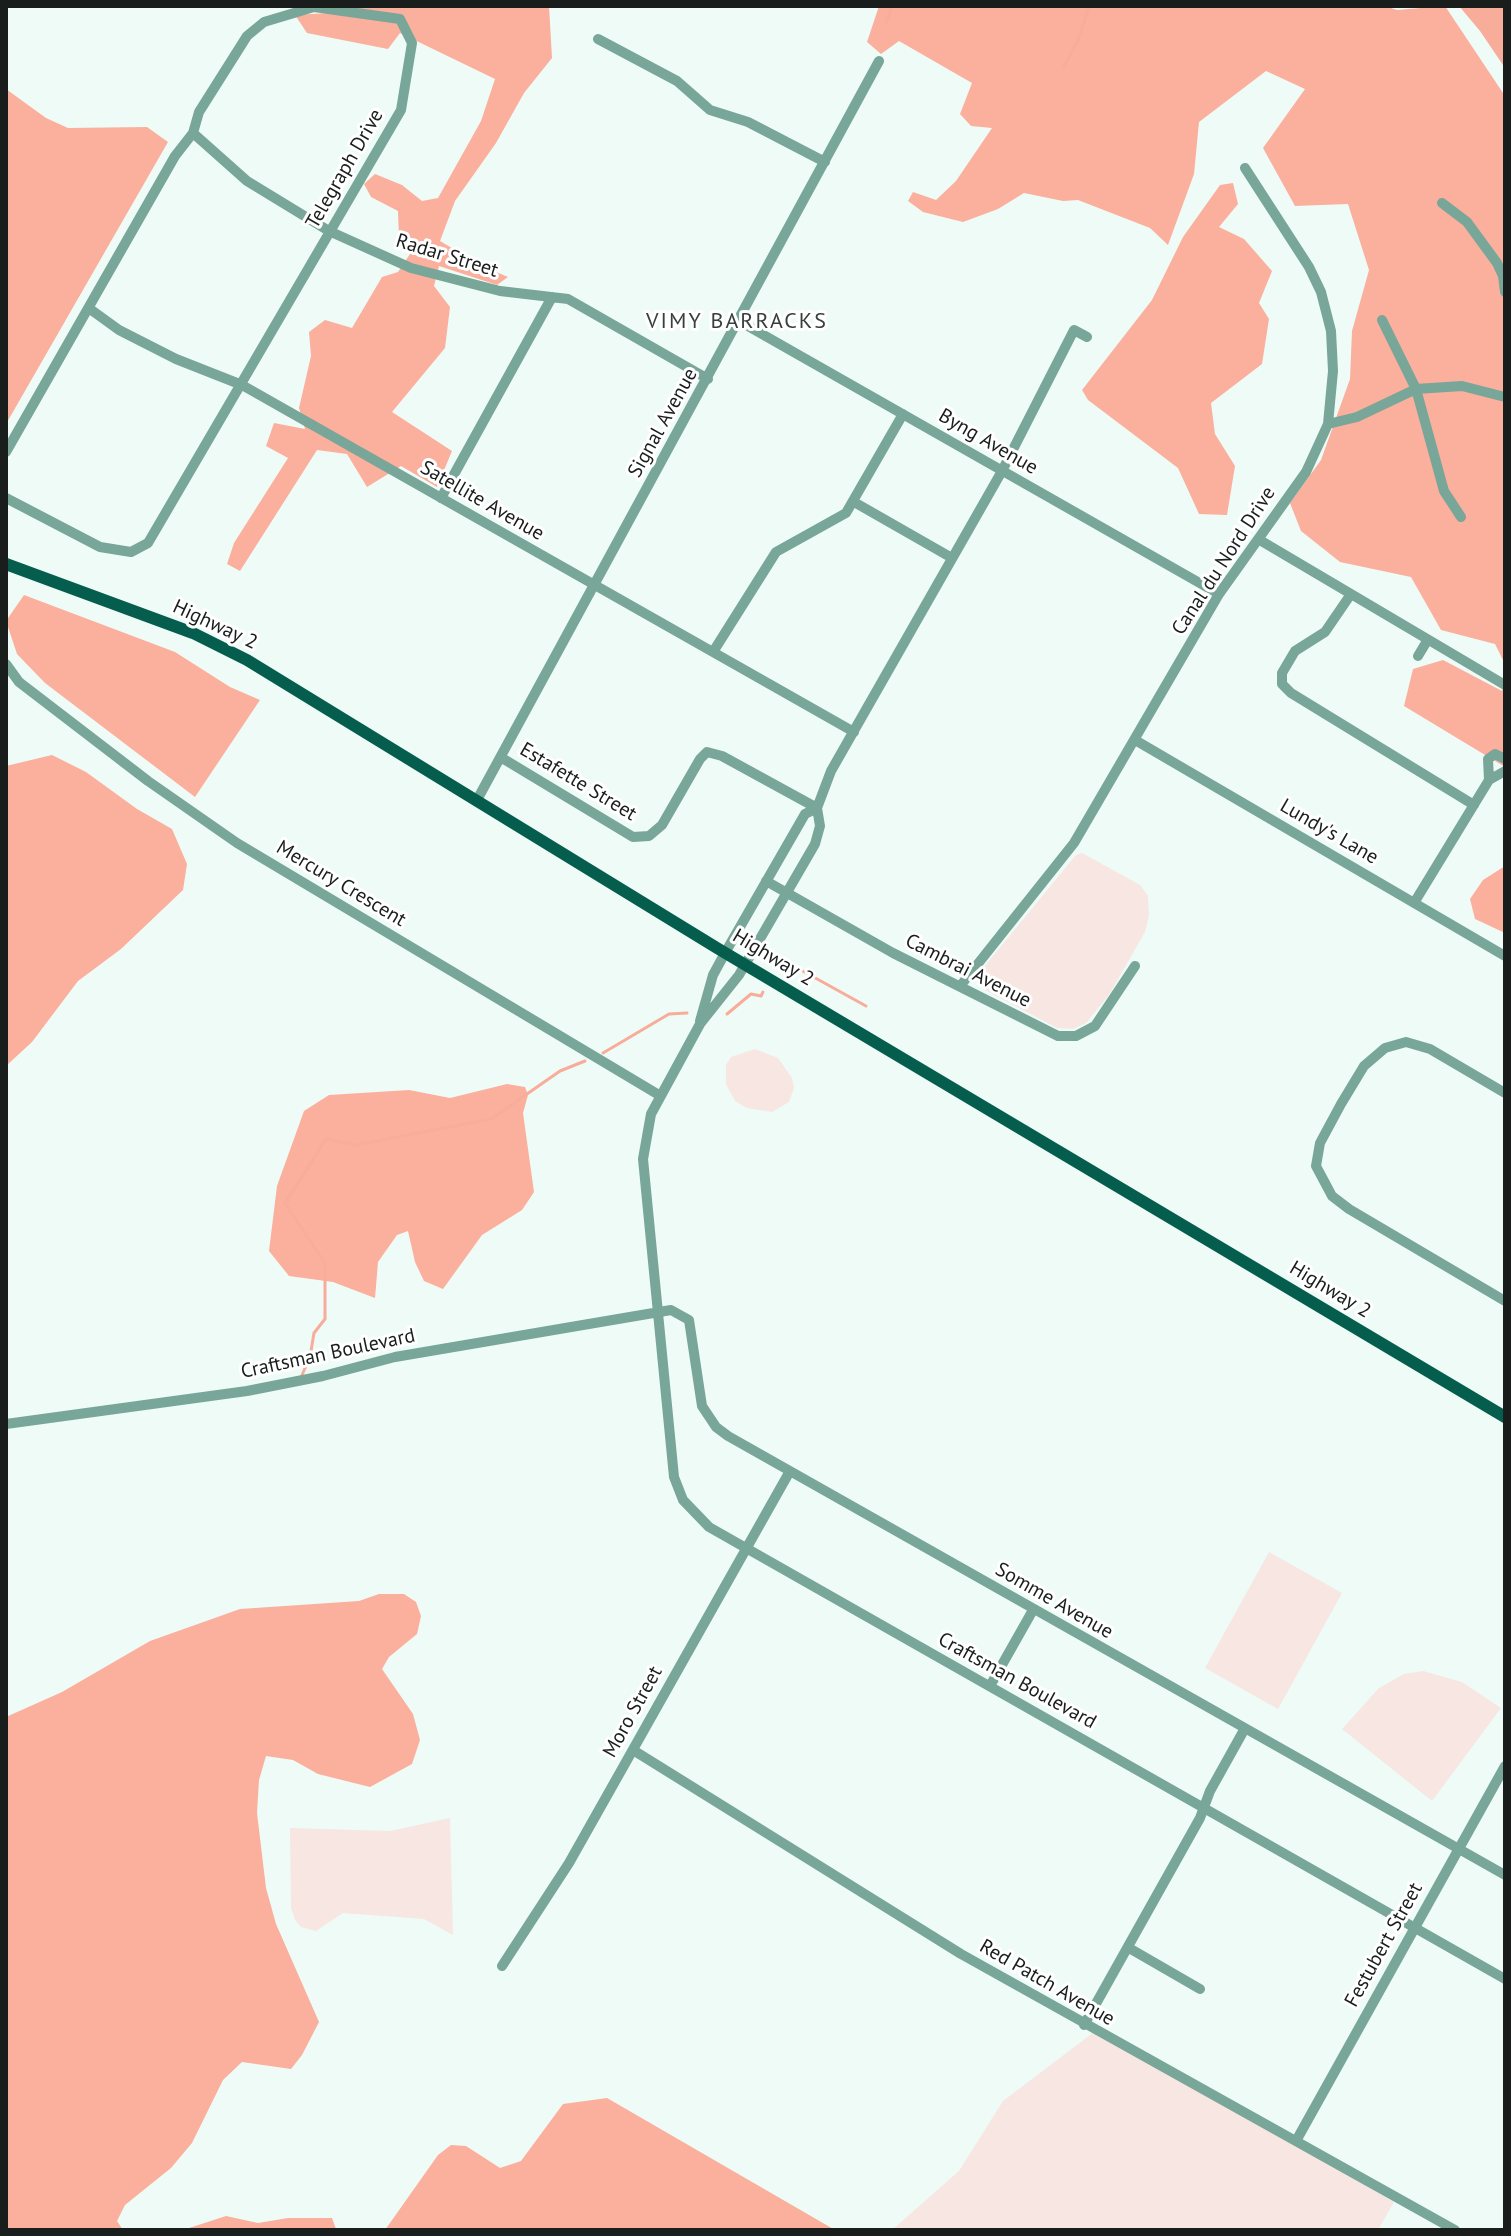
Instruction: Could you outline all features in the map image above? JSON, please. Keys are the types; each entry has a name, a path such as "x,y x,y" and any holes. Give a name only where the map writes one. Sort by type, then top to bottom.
{"main road":[{"name":"Highway 2","path":"6,564 193,633 247,660 725,953 1505,1417"}],"street":[{"name":"Telegraph Drive","path":"6,452 175,156 193,133 199,112 247,36 264,22 314,7 400,19 412,43 406,62 404,101 355,191 151,539 141,549 126,552 100,547 6,498"},
{"path":"598,39 677,81 710,110 748,122 825,162"},
{"name":"Signal Avenue","path":"477,800 879,61"},
{"name":"Radar Street","path":"193,133 247,181 329,231 411,268 500,291 568,299 708,379"},
{"name":"Canal du Nord Drive","path":"961,985 1064,858 1219,594 1306,472 1328,424 1331,331 1321,292 1309,267 1245,168"},
{"path":"1442,203 1467,222 1497,263 1505,292"},
{"path":"441,498 552,297"},
{"name":"Satellite Avenue","path":"90,309 147,345 242,385 854,732"},
{"path":"1382,320 1416,389 1444,491 1461,517"},
{"name":"Byng Avenue","path":"739,321 1219,594"},
{"path":"817,808 831,771 1002,471 1074,330 1087,337"},
{"path":"1328,424 1357,417 1416,389 1462,386 1505,397"},
{"path":"713,652 776,552 841,517 854,502 903,414"},
{"path":"854,502 952,558"},
{"path":"1258,539 1505,685"},
{"path":"1351,594 1325,632 1295,651 1282,673 1282,684 1291,693 1474,805"},
{"path":"1418,656 1427,641"},
{"name":"Mercury Crescent","path":"6,664 19,682 148,781 237,843 659,1095"},
{"name":"Mercury Crescent","path":"6,679 19,682"},
{"name":"Lundy's Lane","path":"1135,740 1505,956"},
{"name":"Estafette Street","path":"502,758 633,837 649,836 662,825 707,752 722,756 817,808"},
{"path":"1489,780 1488,759 1495,754 1505,759"},
{"path":"1414,903 1489,780 1505,771"},
{"name":"Craftsman Boulevard","path":"700,1024 706,995 725,953 805,814 817,808 820,826 815,844 723,999 700,1024 659,1095 645,1132 643,1159 657,1312 678,1489 699,1520 1505,1979"},
{"name":"Cambrai Avenue","path":"766,881 893,953 1051,1033 1067,1037 1086,1033 1095,1026 1135,966"},
{"path":"1505,1093 1430,1049 1406,1042 1385,1048 1364,1066 1341,1104 1320,1143 1316,1166 1332,1196 1349,1209 1505,1301"},
{"name":"Somme Avenue","path":"657,1312 671,1310 689,1320 698,1391 702,1406 716,1427 1244,1730 1505,1875"},
{"name":"Craftsman Boulevard","path":"6,1424 247,1391 395,1357 657,1312"},
{"name":"Moro Street","path":"502,1966 569,1863 790,1471"},
{"path":"990,1686 1033,1610"},
{"path":"1084,2025 1129,1948 1244,1730"},
{"name":"Red Patch Avenue","path":"633,1750 961,1954 1455,2230"},
{"name":"Festubert Street","path":"1296,2141 1505,1766"},
{"path":"1129,1948 1200,1989"}],"shaded area":[{"path":"348,6 549,6 552,58 524,93 496,143 455,201 440,241 482,266 508,277 497,285 439,266 434,286 450,307 445,348 392,412 452,451 437,487 401,466 367,487 347,454 317,450 240,571 227,564 234,543 288,458 266,446 274,423 305,429 299,408 311,356 309,332 325,320 352,328 382,277 398,272 414,248 399,238 398,211 371,197 364,184 375,174 402,185 422,201 438,198 481,121 495,79 400,33 388,49 307,33 295,15 345,12"},
{"path":"879,6 1385,6 1397,10 1445,6 1505,96 1505,664 1495,644 1441,630 1411,577 1340,562 1301,531 1290,503 1321,460 1350,379 1352,331 1369,270 1348,204 1295,206 1263,148 1305,89 1266,71 1199,122 1194,174 1168,245 1150,228 1078,200 1063,201 1024,193 998,209 963,222 923,212 908,201 913,192 936,200 956,181 992,128 971,126 960,114 972,83 899,41 881,54 867,42"},
{"path":"1459,6 1505,6 1505,68 1480,31"},
{"path":"6,89 46,118 68,128 147,127 168,142 6,424"},
{"path":"1233,183 1238,204 1219,227 1244,239 1272,271 1259,303 1269,319 1262,364 1211,403 1215,434 1235,466 1227,515 1199,514 1178,468 1088,400 1082,390 1152,300 1183,237 1220,185"},
{"path":"24,595 175,652 230,687 260,700 195,797 45,683 17,654 6,621"},
{"path":"1443,660 1502,691 1505,682 1505,767 1404,706 1413,669"},
{"path":"52,755 86,772 137,809 172,829 187,864 183,890 121,949 78,981 32,1042 6,1066 6,766"},
{"path":"1082,853 1140,885 1148,896 1149,915 1145,932 1109,995 1086,1023 1073,1029 1057,1028 985,990 978,983 979,973 1076,855"},
{"path":"1505,866 1505,933 1475,919 1470,899 1483,880"},
{"path":"755,1049 778,1058 792,1078 794,1088 789,1102 772,1112 747,1108 735,1101 726,1084 726,1065 731,1057"},
{"path":"507,1084 525,1087 528,1095 523,1113 534,1192 522,1210 482,1235 443,1289 424,1281 415,1262 408,1231 397,1235 378,1262 375,1298 333,1282 289,1276 269,1251 277,1186 304,1111 329,1095 409,1090 450,1098"},
{"path":"1269,1552 1342,1593 1278,1709 1205,1668"},
{"path":"379,1594 404,1594 416,1602 421,1616 417,1634 389,1657 382,1669 413,1714 420,1740 412,1764 370,1787 318,1774 293,1760 266,1756 259,1780 257,1813 266,1888 276,1924 319,2022 302,2055 291,2069 242,2062 223,2080 192,2143 171,2168 125,2205 117,2221 123,2230 6,2230 6,1717 62,1692 150,1641 240,1609 359,1601"},
{"path":"1423,1671 1462,1682 1501,1708 1432,1801 1342,1729 1379,1688 1404,1674"},
{"path":"450,1818 453,1935 424,1919 343,1913 316,1931 301,1927 295,1920 291,1908 290,1828 390,1831"},
{"path":"1098,2029 1394,2202 1378,2230 892,2230 959,2171 1003,2101"},
{"path":"607,2098 835,2230 385,2230 438,2155 451,2145 466,2146 500,2168 521,2161 563,2104"},
{"path":"226,2216 258,2223 288,2218 332,2218 336,2229 183,2230"}],"waterway":[{"path":"886,23 892,6"},
{"path":"1064,67 1079,38 1089,6"},
{"path":"781,959 866,1006"},
{"path":"727,1014 751,994 761,996 763,992"},
{"path":"603,1053 669,1014 687,1013"},
{"path":"302,1375 310,1357 314,1333 325,1319 325,1263 285,1203 326,1139 356,1145 491,1119 560,1071 585,1061"}],"district":[{"name":"VIMY BARRACKS","path":"737,322"}]}
